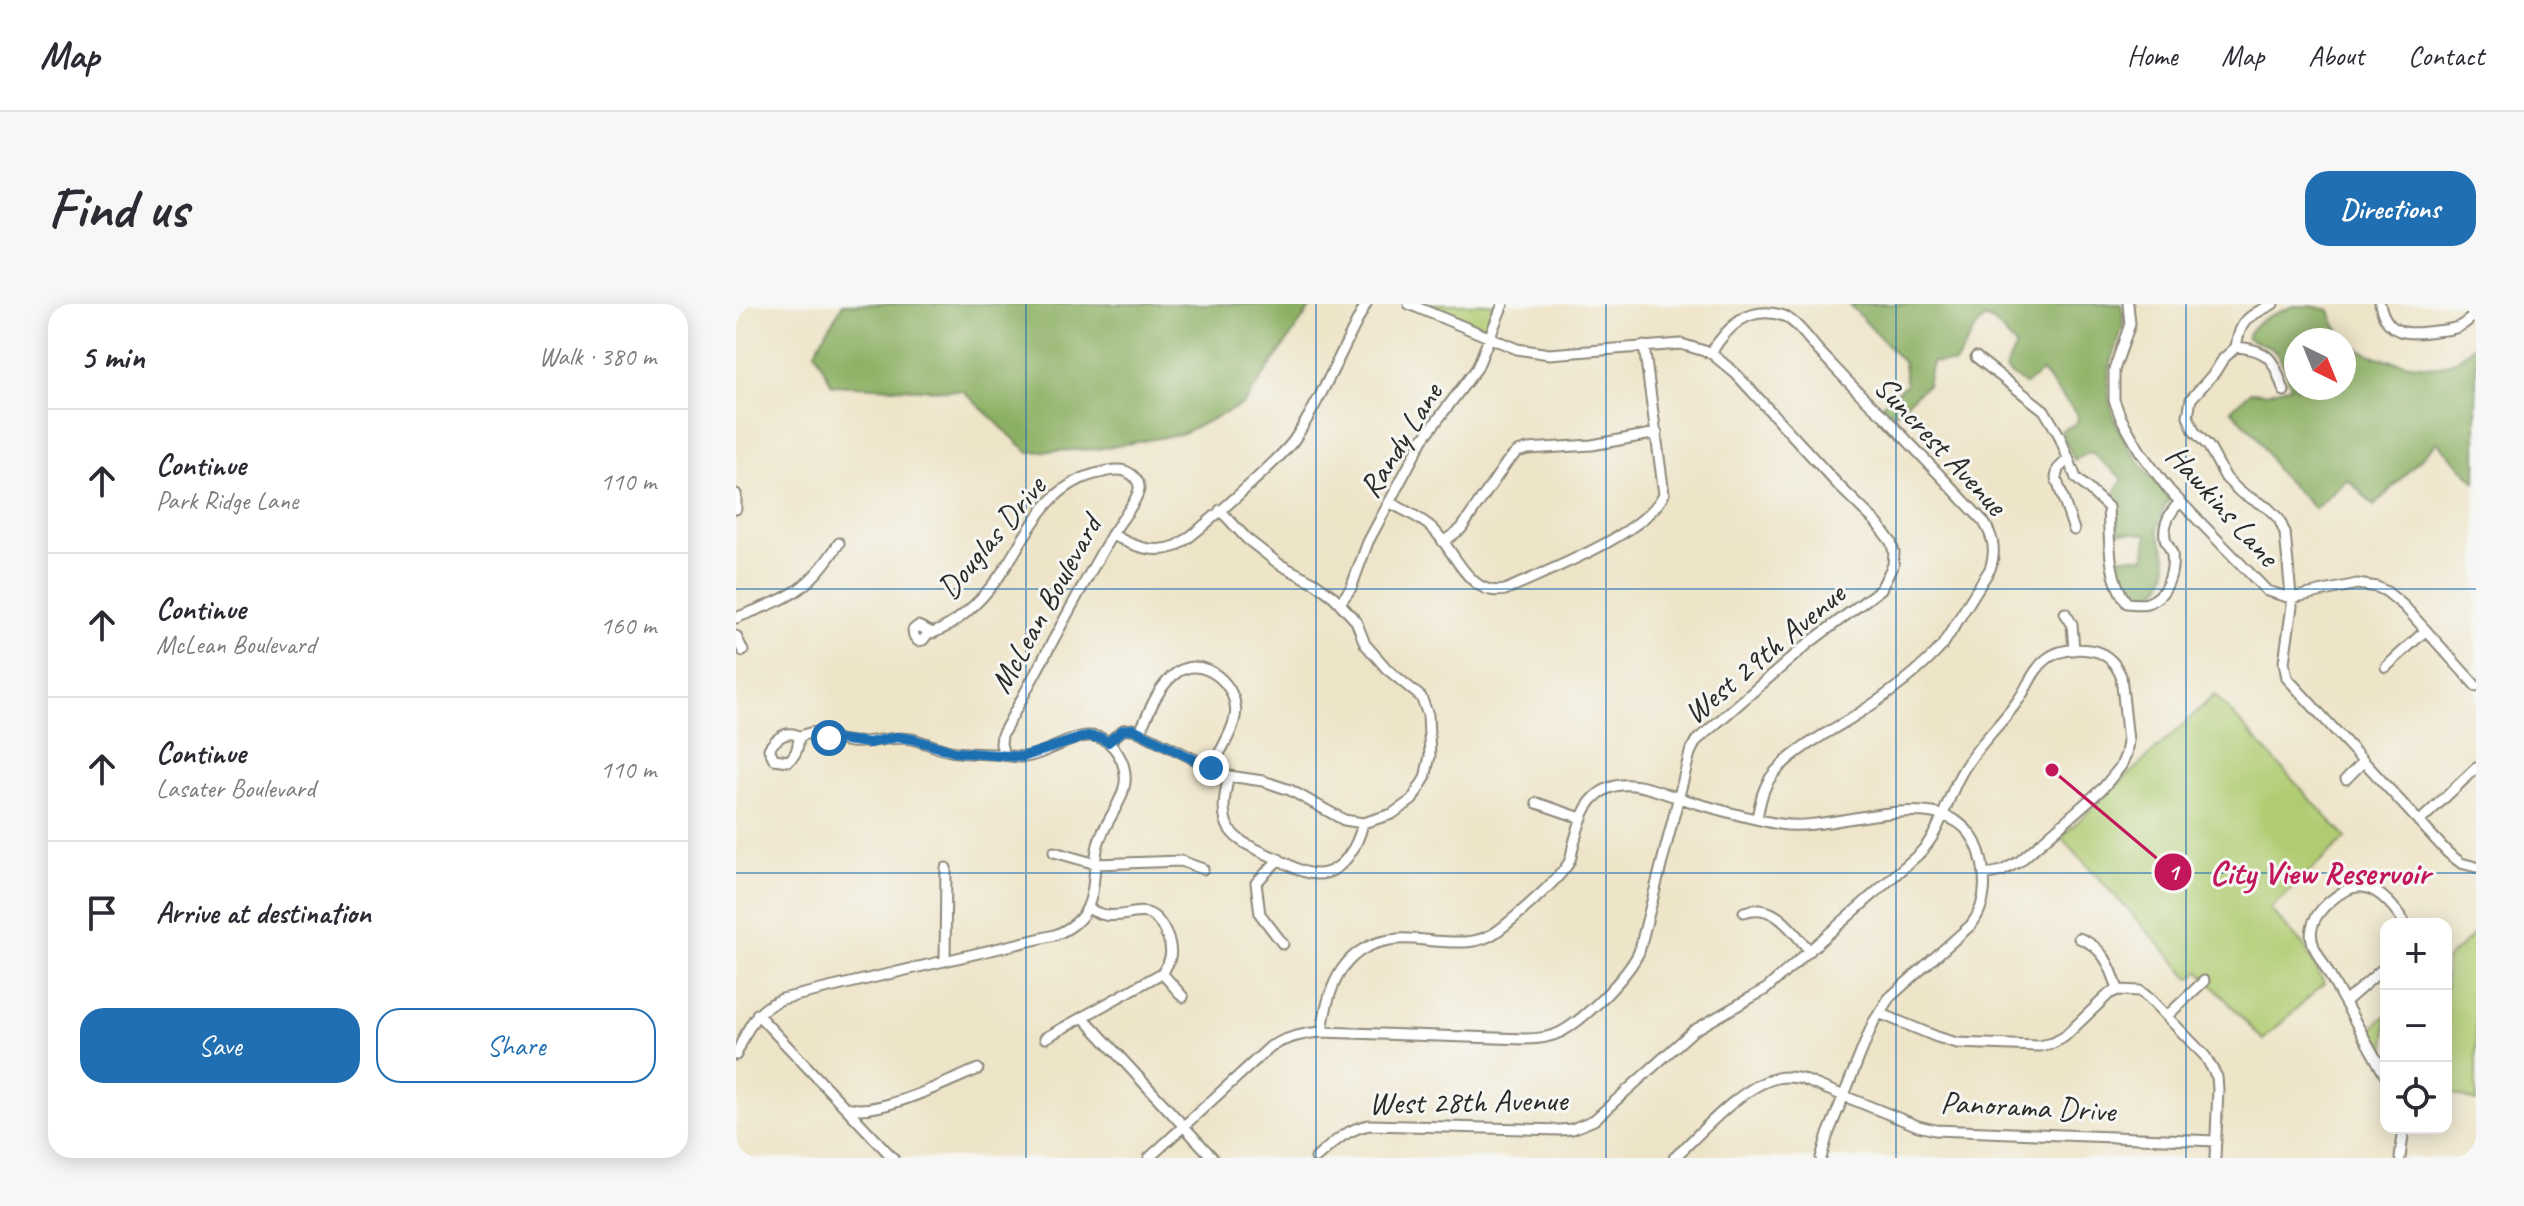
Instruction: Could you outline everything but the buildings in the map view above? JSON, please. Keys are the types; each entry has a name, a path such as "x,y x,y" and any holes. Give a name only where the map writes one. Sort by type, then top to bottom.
{"street":[{"path":"1112,534 1139,547 1155,549 1175,546 1220,510 1293,442 1366,304"},
{"name":"West 29th Avenue","path":"1149,1158 1271,1046 1289,1037 1322,1032 1525,1039 1543,1038 1561,1031 1624,978 1633,966 1690,753 1696,741 1827,628 1870,599 1881,589 1893,565 1894,552 1885,532 1736,374 1711,353 1681,344 1541,354 1517,349 1409,304"},
{"name":"Randy Lane","path":"1340,603 1351,588 1365,550 1427,432 1477,368 1503,304"},
{"name":"Hawkins Lane","path":"2128,304 2130,324 2114,370 2114,400 2141,453 2180,502 2267,591 2291,598 2366,584 2387,592 2476,686"},
{"path":"2273,304 2245,320 2236,347 2224,357 2191,399 2188,416 2194,431 2209,447 2226,478 2240,492 2268,508 2279,519 2285,533 2292,606 2284,662 2287,678 2419,822 2461,863 2476,867"},
{"path":"2380,304 2389,324 2410,334 2458,327 2476,314"},
{"name":"Suncrest Avenue","path":"1711,353 1725,330 1747,313 1761,311 1785,316 1984,522 1994,544 1990,569 1942,646 1874,702 1849,720 1821,734 1775,771 1762,794 1757,818"},
{"path":"1391,503 1432,527 1477,584 1488,590 1497,591 1610,541 1654,510 1664,490 1644,346"},
{"path":"2236,347 2267,355 2275,366 2284,391"},
{"path":"1976,357 2044,410 2059,435 2076,478 2108,507 2112,569 2118,591 2127,603 2147,603 2162,593 2169,582 2172,551 2164,538 2172,510 2180,502"},
{"path":"1443,542 1461,529 1517,452 1592,445 1657,433"},
{"path":"2068,459 2058,469 2056,478 2074,530"},
{"name":"Douglas Drive","path":"929,632 941,630 960,618 996,580 1024,533 1067,487 1082,478 1113,470 1123,470 1138,480"},
{"name":"McLean Boulevard","path":"1004,755 1002,735 1112,534 1137,495 1138,480"},
{"path":"736,494 736,509"},
{"path":"1108,742 1123,730 1133,729 1229,776 1263,781 1290,790 1344,820 1363,823 1392,814 1412,800 1418,791 1429,766 1428,715 1421,697 1387,669 1365,644 1356,621 1340,603 1315,583 1279,564 1247,539 1220,510"},
{"path":"736,618 777,602 803,587 823,569 839,543"},
{"path":"1984,875 2002,871 2020,861 2103,788 2121,766 2126,754 2128,741 2121,676 2103,653 2074,650 2072,624 2065,613"},
{"path":"2386,667 2426,630"},
{"path":"736,636 743,651"},
{"name":"West 28th Avenue","path":"1316,1158 1352,1129 1369,1125 1572,1129 1604,1112 1693,1031 1706,1021 1753,998 1919,854 1935,834 1968,761 2018,700 2039,666 2057,653 2074,650"},
{"path":"1140,732 1158,695 1175,674 1190,667 1206,668 1222,681 1236,707 1234,723 1211,768"},
{"path":"736,1055 757,1014 782,999 1055,935 1070,927 1088,908 1093,896 1101,837 1123,792 1120,760 1108,742 1101,738 1087,736 1031,756 943,750 897,737 855,743 817,733 799,736"},
{"path":"2346,779 2363,762"},
{"path":"2419,822 2476,768"},
{"path":"1229,776 1225,814 1229,829 1243,842 1302,871 1317,874 1333,870 1345,861 1363,823"},
{"path":"1322,1032 1326,1000 1335,978 1350,960 1370,947 1396,939 1465,943 1480,941 1496,932 1540,894 1569,863 1581,818 1592,799 1604,790 1618,785 1644,787 1720,810 1792,826 1912,811 1935,812 1960,825 1973,839 1981,857 1984,901 1971,925 1889,998 1879,1013 1843,1095 1821,1158"},
{"path":"1537,803 1581,818"},
{"path":"1054,852 1096,864 1181,861 1203,869"},
{"path":"1279,859 1256,883 1260,914 1283,944"},
{"path":"945,961 946,868"},
{"path":"2380,1066 2314,947 2312,926 2319,913 2342,893 2363,887 2383,898 2402,918"},
{"path":"1045,1038 1162,973 1170,962 1172,953 1166,934 1154,917 1137,911 1108,916 1088,908"},
{"path":"1744,912 1757,908 1776,915 1810,951"},
{"path":"2079,938 2101,951 2118,990"},
{"path":"2345,1002 2380,971"},
{"path":"1162,973 1183,997"},
{"path":"2167,1016 2204,981"},
{"path":"1879,1013 1957,1043 2039,1046 2064,1037 2109,994 2118,990 2140,991 2205,1056 2217,1077 2215,1158"},
{"path":"757,1014 893,1158"},
{"path":"1083,1017 1213,1158"},
{"path":"844,1105 858,1110 888,1105 978,1069"},
{"name":"Panorama Drive","path":"1674,1158 1735,1102 1767,1081 1790,1077 1935,1130 2216,1141"},
{"path":"2400,1158 2404,1134"}],"green space":[{"path":"843,304 1313,304 1244,404 1181,434 1097,449 1028,452 963,391 832,385 815,351"},
{"path":"1427,304 1496,304 1485,327"},
{"path":"1849,304 2121,304 2122,327 2108,382 2110,400 2123,437 2170,499 2159,520 2167,568 2158,588 2138,600 2128,592 2118,557 2145,557 2147,534 2119,532 2111,500 2123,479 2091,452 2074,460 2061,431 2077,423 2078,415 2042,372 2025,385 2005,370 2016,346 1995,323 1985,318 1980,323 1955,364 1932,362 1927,385 1894,414 1882,405 1906,384 1904,363"},
{"path":"2294,306 2330,310 2338,328 2284,328 2284,368 2276,352 2247,338 2254,326"},
{"path":"2476,343 2476,482 2437,442 2374,506 2348,479 2315,509 2277,471 2256,435 2231,410 2250,392 2266,393 2284,388 2284,400 2356,400 2356,347 2391,361 2442,366"},
{"path":"2215,695 2346,838 2270,909 2305,947 2324,983 2263,1040 2200,972 2191,979 2061,837"},
{"path":"2476,932 2476,1102 2452,1093 2452,954"},
{"path":"2380,1021 2380,1054 2368,1032"}],"place":[{"name":"City View Reservoir","path":"2052,770"}],"route":[{"path":"829,738 869,743 897,737 955,752 1022,757 1087,736 1108,742 1123,730 1133,729 1211,768"}]}
